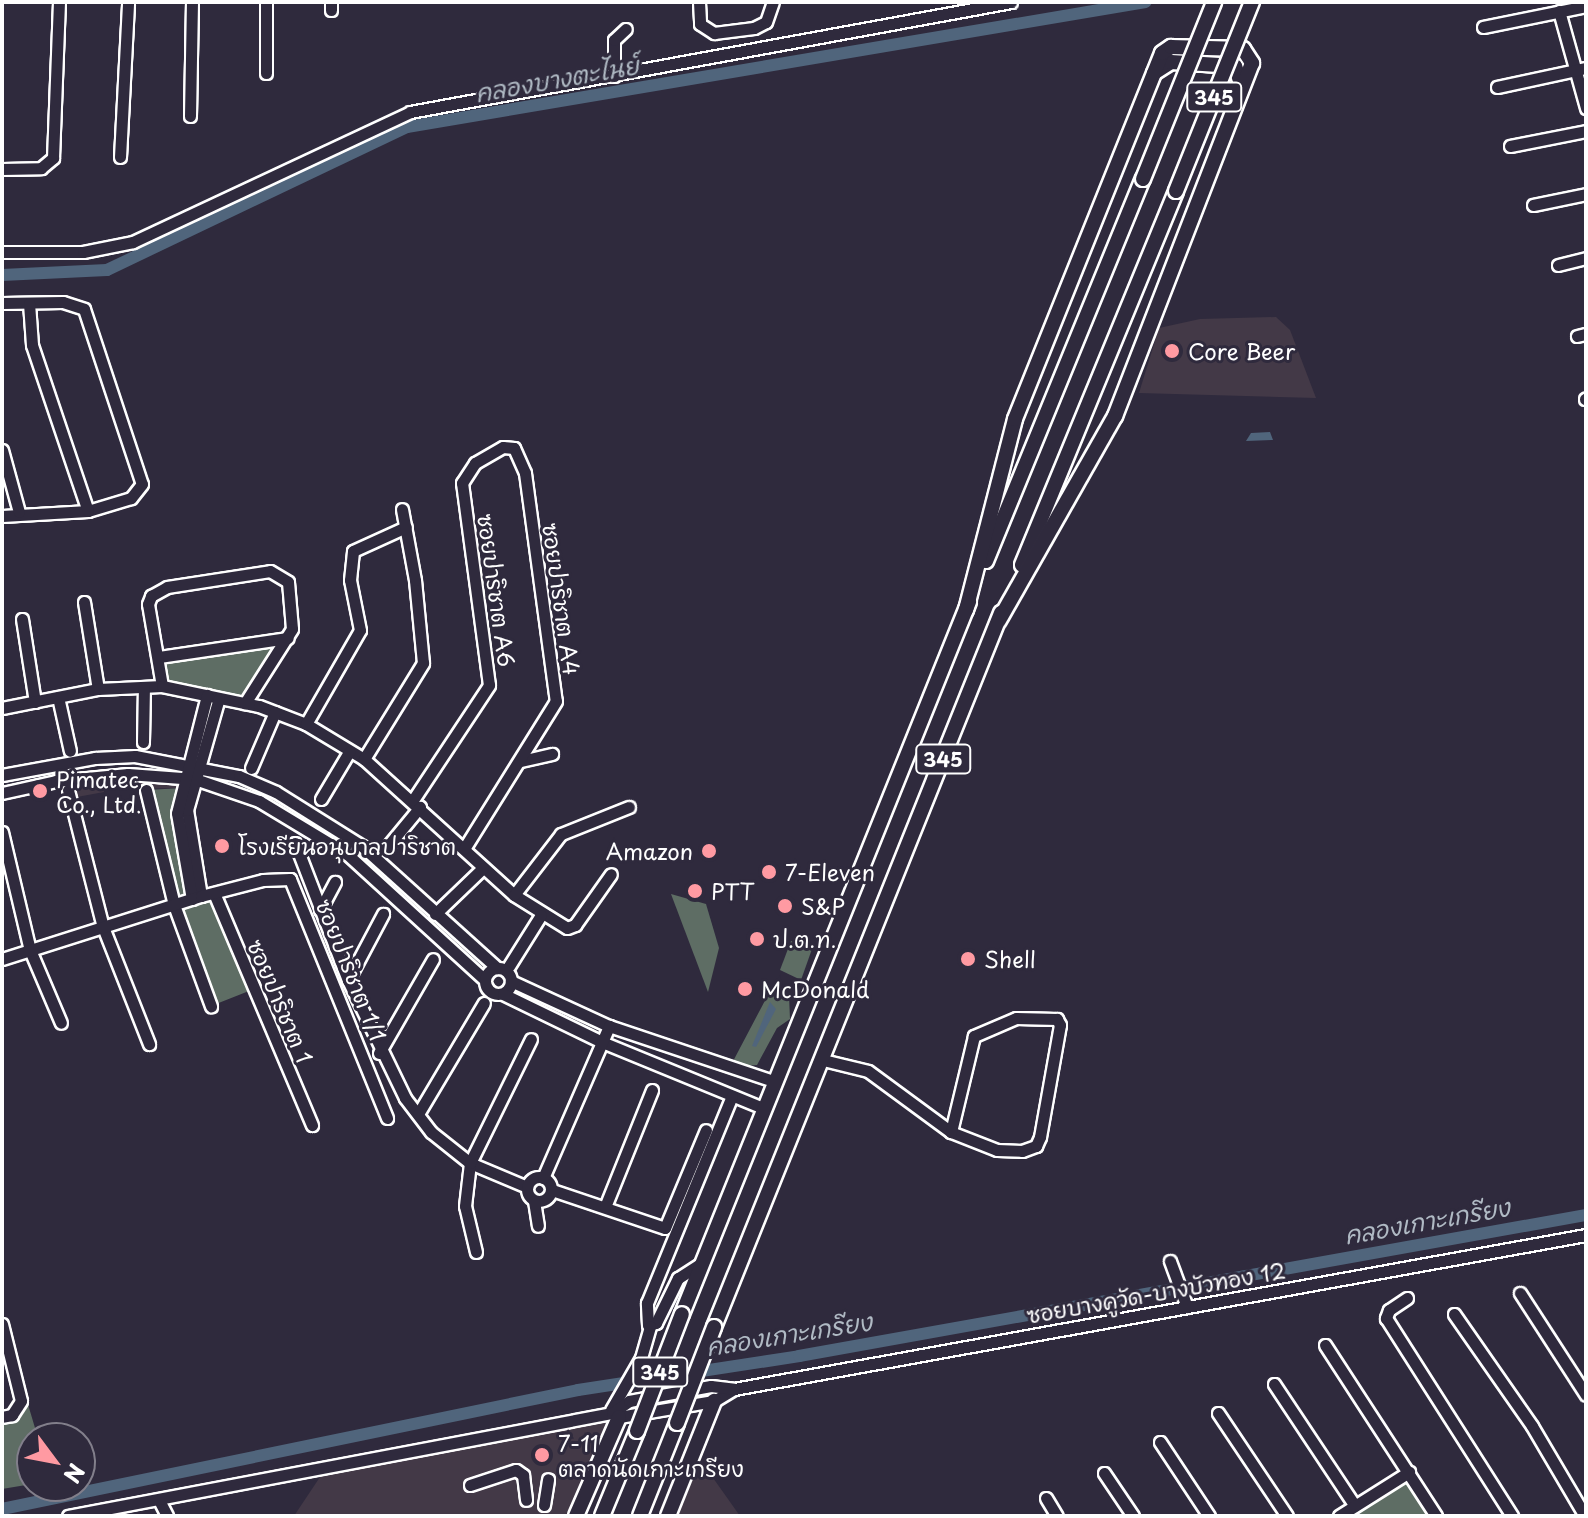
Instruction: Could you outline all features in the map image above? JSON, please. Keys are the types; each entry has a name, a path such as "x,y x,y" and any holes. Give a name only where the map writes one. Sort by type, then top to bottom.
{"main road":[{"name":"345","path":"602,1516 1214,2"},
{"name":"345","path":"640,1516 999,620 1252,2"},
{"path":"966,610 1015,419 1154,73 1171,62 1235,66 1241,73 1242,91 1115,416 999,620"},
{"path":"1099,379 1095,397 1104,407 1115,405 1125,386"},
{"path":"1028,389 1024,412 1031,420 1041,416 1053,398"},
{"path":"668,1516 714,1401"},
{"path":"576,1516 613,1415"}],"street":[{"path":"2,169 41,168 53,158 59,2"},
{"path":"120,157 128,2"},
{"path":"190,116 192,2"},
{"path":"266,2 266,73"},
{"path":"699,2 700,24 714,33 766,22 773,2"},
{"path":"2,252 112,249 410,112 1011,2"},
{"path":"1483,27 1586,6"},
{"path":"1559,11 1581,69 1586,108"},
{"path":"614,76 614,40 626,29"},
{"path":"1497,87 1581,69"},
{"path":"1510,146 1586,131"},
{"path":"1533,205 1586,194"},
{"path":"1558,265 1586,258"},
{"path":"2,303 73,304 89,318 142,484 131,498 88,511 19,512 2,516"},
{"path":"29,303 32,345 88,511"},
{"name":"ซอยปาริชาต A6","path":"387,847 489,685 462,483 475,463 503,447 514,448 525,473"},
{"path":"2,450 19,512"},
{"name":"ซอยปาริชาต A4","path":"464,849 556,701 525,473"},
{"path":"364,759 423,663 402,509"},
{"path":"306,724 355,646 360,618 349,567 360,545 406,527"},
{"path":"162,686 148,604 157,591 270,571 288,582 293,620 288,638 245,703"},
{"path":"84,602 98,689"},
{"path":"22,619 35,702"},
{"path":"159,657 288,638"},
{"path":"2,708 98,689 162,686 245,703 306,724 364,759 514,895 541,915 567,928 575,925 611,874"},
{"path":"143,742 144,687"},
{"path":"197,898 186,822 190,779 213,696"},
{"path":"58,697 70,751"},
{"path":"251,768 275,712"},
{"path":"321,799 349,752"},
{"path":"521,761 552,754"},
{"path":"2,775 95,758 135,756 195,765 276,792 333,827 405,882 435,914 503,967 511,981 609,1026 776,1082"},
{"path":"2,793 98,775 190,779 259,801 347,854 484,979 489,992 503,994 602,1042 765,1109"},
{"path":"68,790 103,927 149,1044"},
{"path":"146,790 174,905 211,1006"},
{"path":"514,895 561,834 629,807"},
{"path":"2,832 30,950 61,1023"},
{"path":"295,843 379,1053 431,1132 470,1163 527,1187 534,1201 538,1226"},
{"path":"435,914 483,868"},
{"name":"ซอยปาริชาต 1/1","path":"2,959 214,893 281,877 297,887 387,1118"},
{"path":"320,910 335,882"},
{"name":"ซอยปาริชาต 1","path":"214,893 312,1125"},
{"path":"348,980 383,914"},
{"path":"484,979 503,967 541,915"},
{"path":"379,1053 433,959"},
{"path":"503,994 511,981"},
{"path":"418,1114 484,1003"},
{"path":"823,1060 868,1071 951,1132 997,1150 1022,1151 1036,1146 1054,1062 1057,1019 1016,1018 974,1036 951,1132"},
{"path":"543,1178 609,1026"},
{"path":"476,1252 465,1206 470,1163 531,1039"},
{"path":"605,1207 652,1090"},
{"path":"650,1326 645,1316 647,1303 732,1096"},
{"path":"543,1178 552,1190 605,1207 653,1228 668,1224 706,1130"},
{"path":"527,1187 532,1179 543,1178"},
{"path":"534,1201 549,1197 552,1190"},
{"name":"ซอยบางคูวัด-บางบัวทอง 12","path":"734,1389 1185,1302 1586,1235"},
{"path":"1170,1261 1185,1302"},
{"path":"613,1415 622,1391 641,1358 650,1326 660,1317 678,1278 703,1262"},
{"path":"1520,1293 1586,1395"},
{"path":"1407,1298 1389,1310 1386,1318 1512,1516"},
{"path":"1454,1314 1532,1426 1585,1516"},
{"path":"2,1324 17,1384 18,1409 2,1417"},
{"path":"1325,1345 1436,1516"},
{"path":"1274,1384 1355,1506"},
{"path":"613,1415 629,1401 711,1386 734,1389"},
{"path":"68,1516 613,1415 714,1401 734,1389"},
{"path":"1218,1413 1287,1516"},
{"path":"1160,1442 1209,1516"},
{"path":"470,1485 516,1470 523,1475 526,1500"},
{"path":"1339,1516 1409,1472"},
{"path":"1104,1473 1133,1516"},
{"path":"544,1505 548,1479"},
{"path":"1046,1498 1057,1516"},
{"path":"159,1500 167,1516"}],"shaded area":[{"path":"1276,317 1290,330 1316,398 1139,393 1159,328 1200,319"},
{"path":"134,774 186,779 183,788 133,789"},
{"path":"102,775 104,792 77,797 73,778"},
{"path":"619,1417 576,1516 294,1516 326,1468"},
{"path":"706,1468 740,1516 669,1516 687,1470"}],"green space":[{"path":"288,638 245,703 162,686 159,657"},
{"path":"183,788 192,899 214,893 254,989 211,1006 174,905 146,790"},
{"path":"671,894 706,904 719,948 708,992"},
{"path":"791,941 812,949 801,980 780,970"},
{"path":"770,991 789,995 790,1019 777,1028 757,1065 730,1067"},
{"path":"21,1401 27,1401 33,1422 16,1422 16,1487 2,1489 2,1417"},
{"path":"1404,1470 1433,1516 1328,1516"}],"water":[{"path":"1270,432 1273,440 1246,441 1251,433"},
{"path":"770,1002 776,1009 756,1047 752,1046"}],"waterway":[{"name":"คลองบางตะไนย์","path":"2,275 107,270 407,127 1146,2"},
{"name":"คลองเกาะเกรียง","path":"2,1509 578,1390 799,1356 1586,1215"}],"place":[{"name":"Core Beer","path":"1172,351"},
{"name":"Pimatec Co., Ltd.","path":"40,791"},
{"name":"โรงเรียนอนุบาลปาริชาต","path":"222,846"},
{"name":"Amazon","path":"709,851"},
{"name":"7-Eleven","path":"769,872"},
{"name":"PTT","path":"695,891"},
{"name":"S&P","path":"785,906"},
{"name":"ป.ต.ท.","path":"757,939"},
{"name":"Shell","path":"968,959"},
{"name":"McDonald","path":"745,989"},
{"name":"7-11 ตลาดนัดเกาะเกรียง","path":"542,1455"}]}
